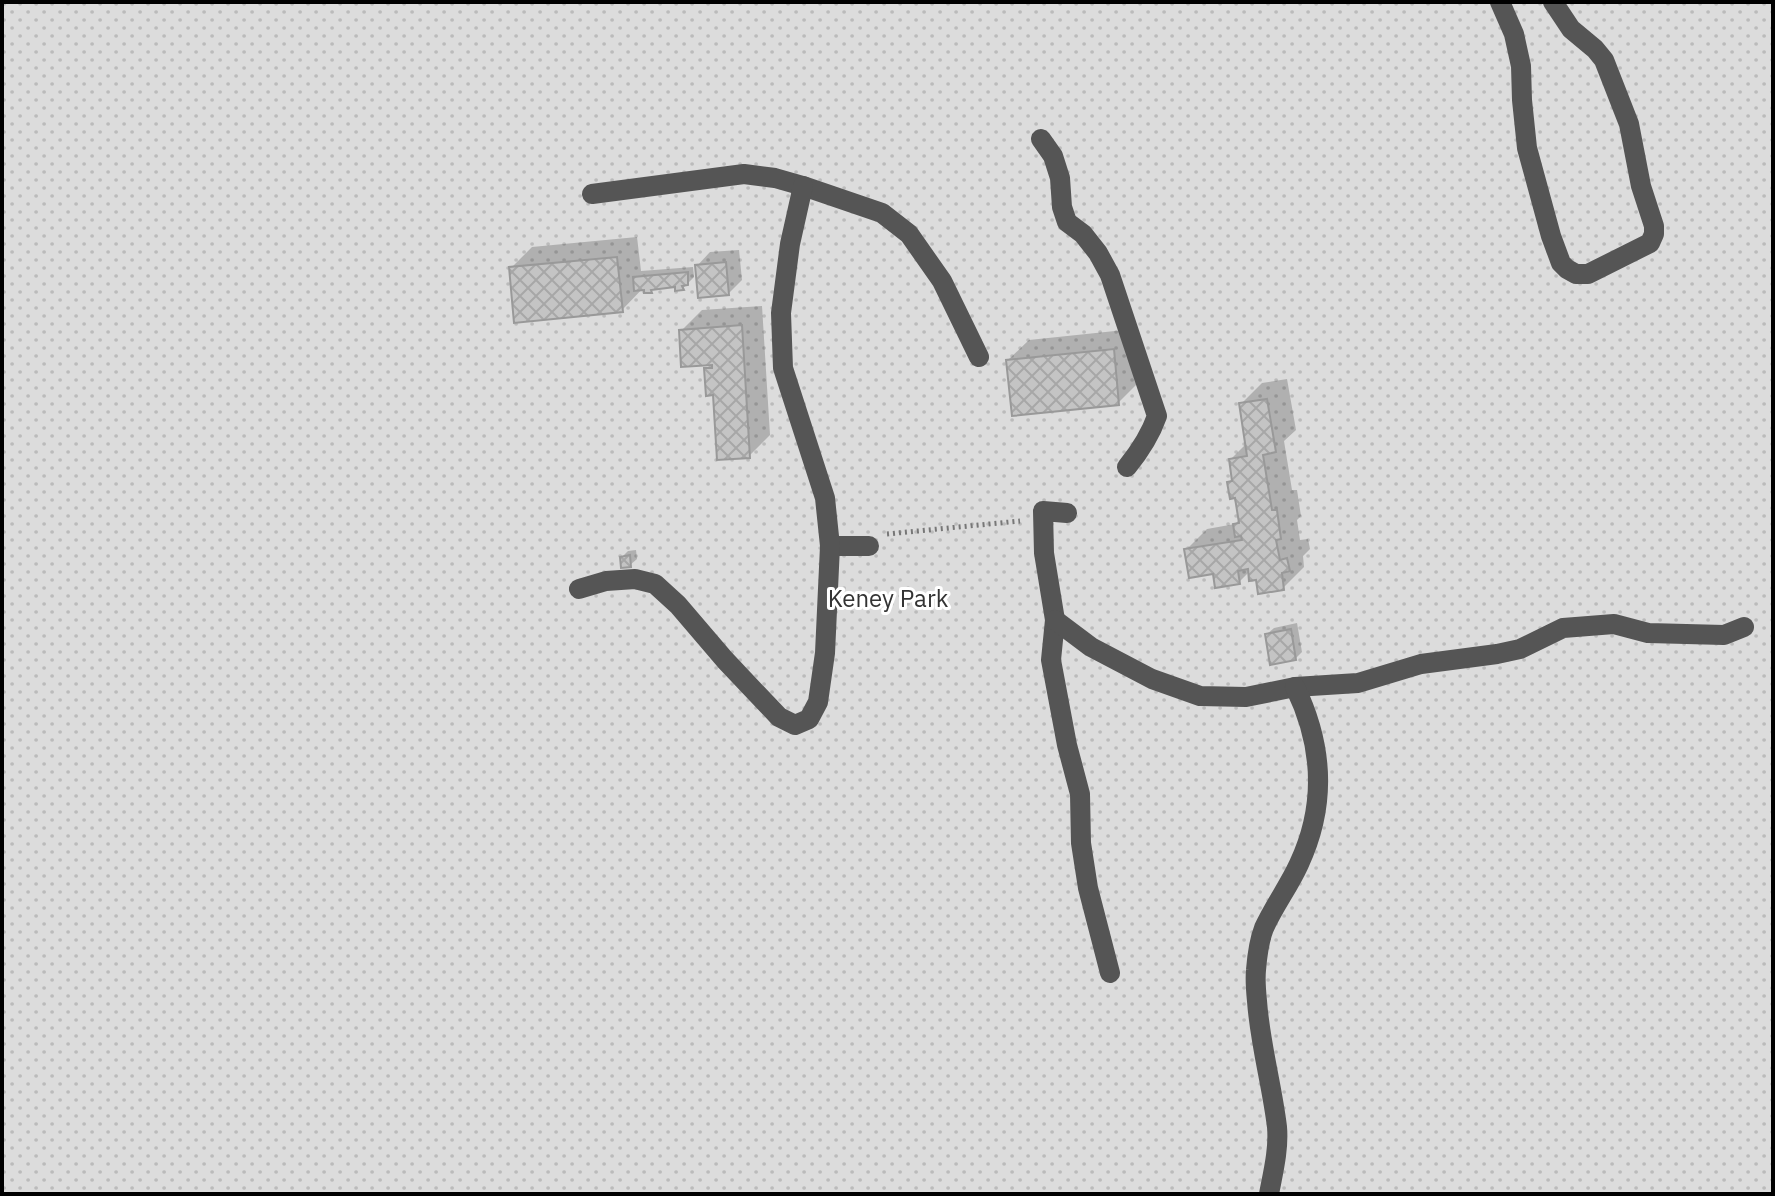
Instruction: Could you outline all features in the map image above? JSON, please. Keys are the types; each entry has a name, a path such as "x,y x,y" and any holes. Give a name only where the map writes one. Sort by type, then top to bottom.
{"lane":[{"path":"1500,2 1519,55 1527,148 1551,236 1561,263 1576,274 1588,274 1650,243 1654,226 1641,186 1629,124 1604,60 1571,29 1553,2"},
{"path":"1041,139 1053,156 1060,178 1062,207 1067,222 1083,234 1110,275 1157,416 1144,446 1127,467"},
{"path":"592,194 744,174 775,178 882,213 909,234 942,281 979,357"},
{"path":"579,589 606,581 635,579 655,584 678,605 779,717 795,725 809,719 818,702 825,653 830,546 825,498 783,368 781,313 790,244 803,186"},
{"path":"1067,513 1043,511 1044,553 1055,620 1051,660 1080,794 1081,843 1088,888 1110,973"},
{"path":"830,546 875,539"},
{"path":"1055,620 1091,647 1152,679 1200,696 1246,697 1295,687 1358,683 1421,664 1520,649 1563,628 1614,624 1648,633 1724,635 1744,627"},
{"path":"1269,1194 1277,1131 1258,1015 1255,974 1264,930 1300,862 1310,835 1316,810 1319,770 1315,736 1295,687"}],"path":[{"path":"875,539 1044,519"}],"green space":[{"name":"Keney Park","path":"2,2 1773,2 1773,1194 2,1194"}],"building":[{"path":"617,257 623,312 514,323 509,267"},
{"path":"726,262 729,295 698,298 695,265"},
{"path":"688,272 688,285 682,286 684,290 675,291 675,287 651,290 652,293 634,291 633,277"},
{"path":"742,325 750,458 717,460 713,395 706,396 704,368 712,368 712,365 681,367 679,330"},
{"path":"1114,349 1119,405 1012,416 1006,360"},
{"path":"1267,399 1276,452 1263,455 1272,510 1277,510 1281,539 1276,540 1280,560 1287,558 1290,571 1282,573 1284,590 1258,594 1256,580 1249,581 1248,569 1238,571 1240,584 1215,588 1213,574 1189,578 1184,549 1242,540 1241,536 1235,537 1233,524 1239,523 1235,498 1230,499 1227,482 1232,481 1229,459 1247,456 1239,403"},
{"path":"630,555 631,567 621,568 620,557"},
{"path":"1291,629 1296,660 1270,665 1265,634"}]}
